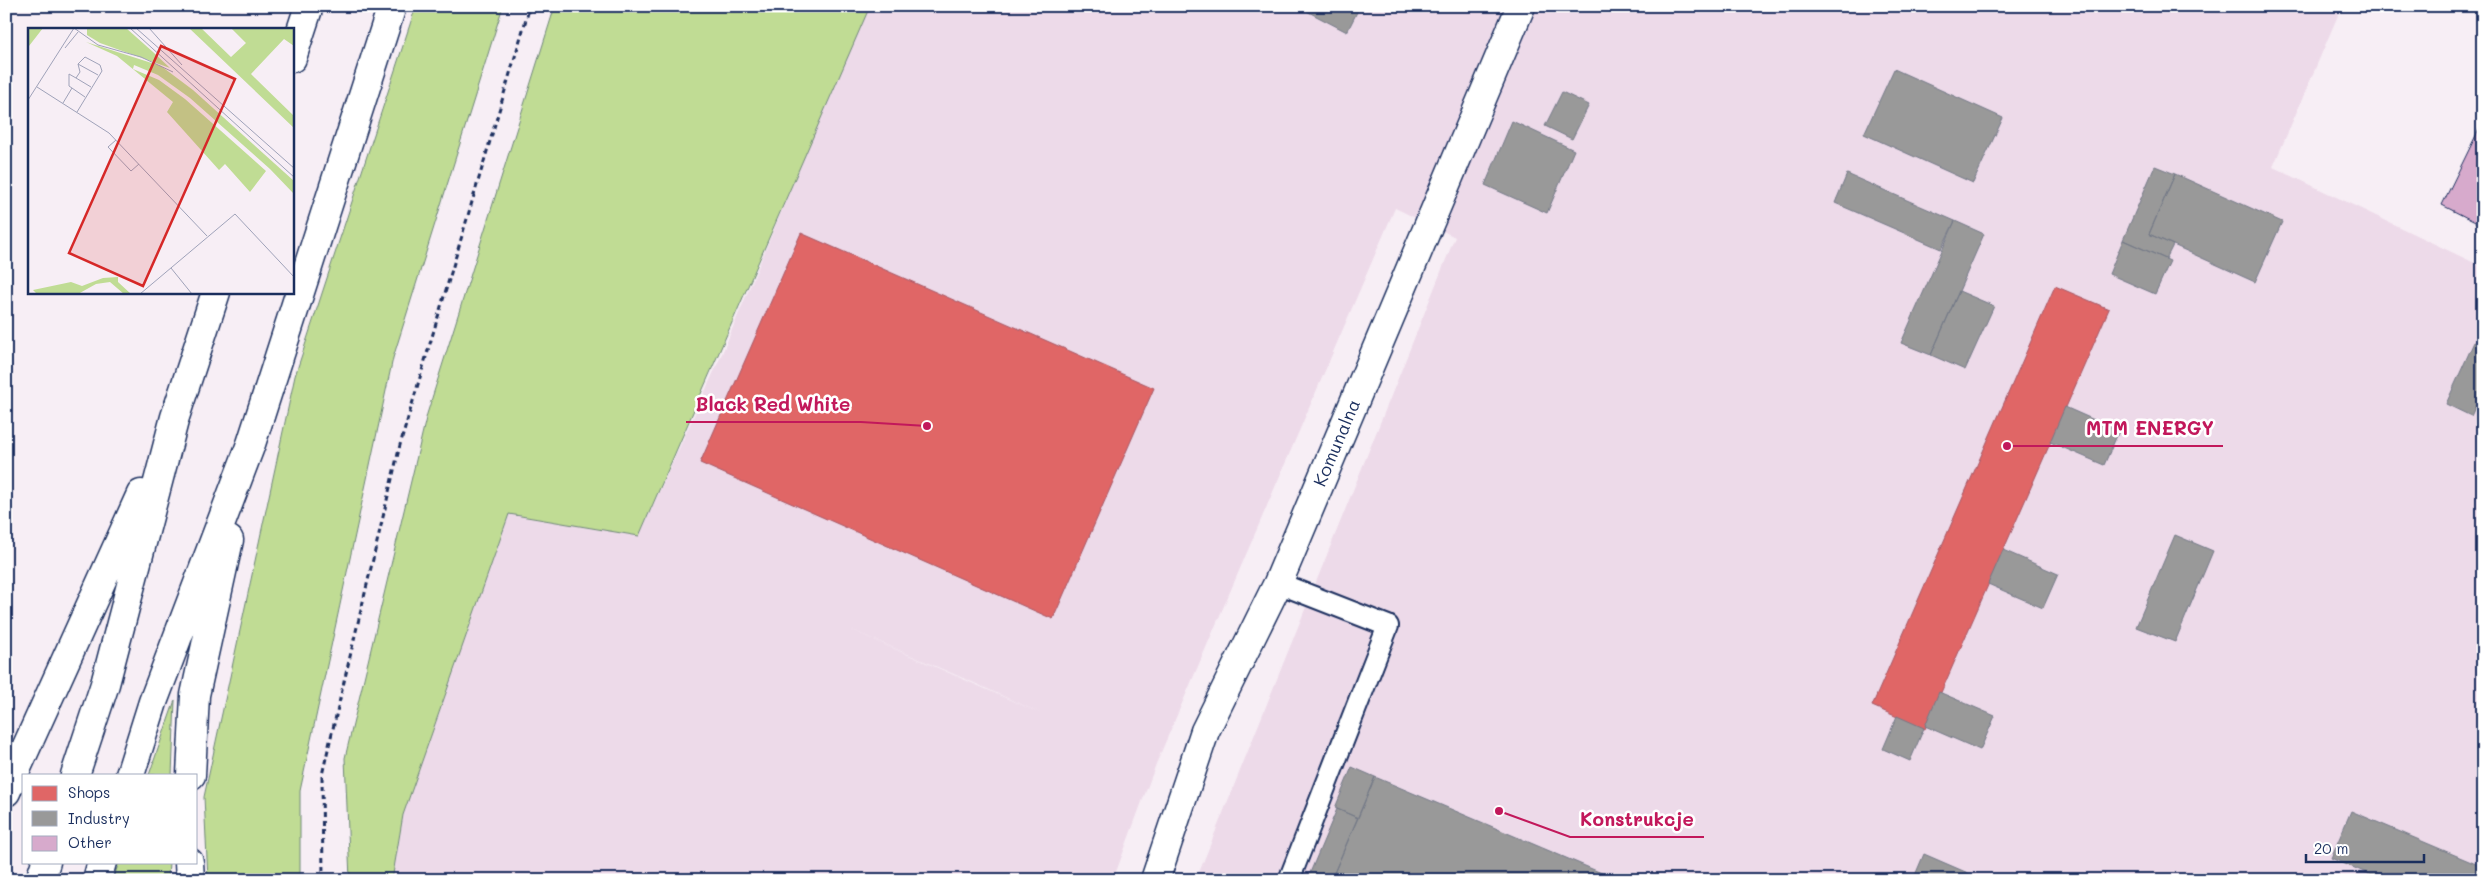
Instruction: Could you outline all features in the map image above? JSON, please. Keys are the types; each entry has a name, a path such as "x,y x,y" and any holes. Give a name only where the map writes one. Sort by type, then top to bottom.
{"main road":[{"path":"294,52 310,6"},
{"path":"130,774 153,702 251,444 392,6"},
{"name":"Komunalna","path":"1155,880 1205,731 1278,583 1521,6"},
{"path":"75,774 105,684 175,417 215,294"},
{"path":"6,792 175,417"},
{"path":"191,774 195,695 251,444"},
{"path":"40,880 45,864"},
{"path":"97,880 101,864"},
{"path":"189,864 190,880"}],"lane":[{"path":"1278,583 1388,626 1289,880"}],"path":[{"path":"324,880 322,775 400,445 530,6"}],"shaded area":[{"path":"867,6 2342,6 2273,167 2483,267 2483,880 1196,880 1455,237 1395,208 1156,764 1113,880 392,880 403,815 509,514 639,536 721,356","holes":["845,627 972,682 1042,714"]}],"green space":[{"path":"416,6 503,6 393,358 300,791 300,880 208,880 204,797 295,376"},
{"path":"555,6 870,6 639,536 509,514 403,815 392,880 350,880 345,758 427,414"},
{"path":"175,700 172,774 149,774"},
{"path":"118,864 169,864 168,880 113,880"}],"building: Shops":[{"path":"801,233 1154,388 1053,619 700,463"},
{"path":"2055,286 2109,309 1925,729 1872,706"}],"building: Industry":[{"path":"1297,6 1360,6 1347,32"},
{"path":"1894,69 2003,118 1973,183 1864,134"},
{"path":"1562,92 1589,105 1572,139 1545,126"},
{"path":"1512,121 1574,150 1547,213 1485,185"},
{"path":"2155,166 2175,174 2149,234 2173,245 2166,259 2123,240"},
{"path":"1847,174 1955,221 1941,249 1835,203"},
{"path":"2175,174 2282,222 2255,282 2149,234"},
{"path":"1955,221 1984,234 1931,355 1901,343"},
{"path":"2123,240 2170,261 2155,294 2109,274"},
{"path":"1959,291 1994,306 1965,370 1931,355"},
{"path":"2474,342 2483,345 2483,390 2471,416 2446,404"},
{"path":"2065,407 2119,431 2104,465 2050,442"},
{"path":"2175,535 2213,551 2175,642 2136,627"},
{"path":"2003,550 2058,574 2043,608 1988,584"},
{"path":"1939,692 1995,716 1980,750 1925,726"},
{"path":"1897,716 1924,728 1910,761 1883,749"},
{"path":"1352,767 1375,777 1358,818 1335,808"},
{"path":"1375,777 1618,880 1331,880"},
{"path":"1337,809 1358,818 1331,880 1307,880"},
{"path":"2351,811 2483,867 2483,880 2383,880 2331,858"},
{"path":"1924,854 1984,880 1913,880"}],"building: Other":[{"path":"2483,121 2483,226 2442,205"}],"place":[{"name":"Black Red White","path":"927,426"},
{"name":"MTM ENERGY","path":"2007,446"},
{"name":"Konstrukcje","path":"1499,811"}]}
